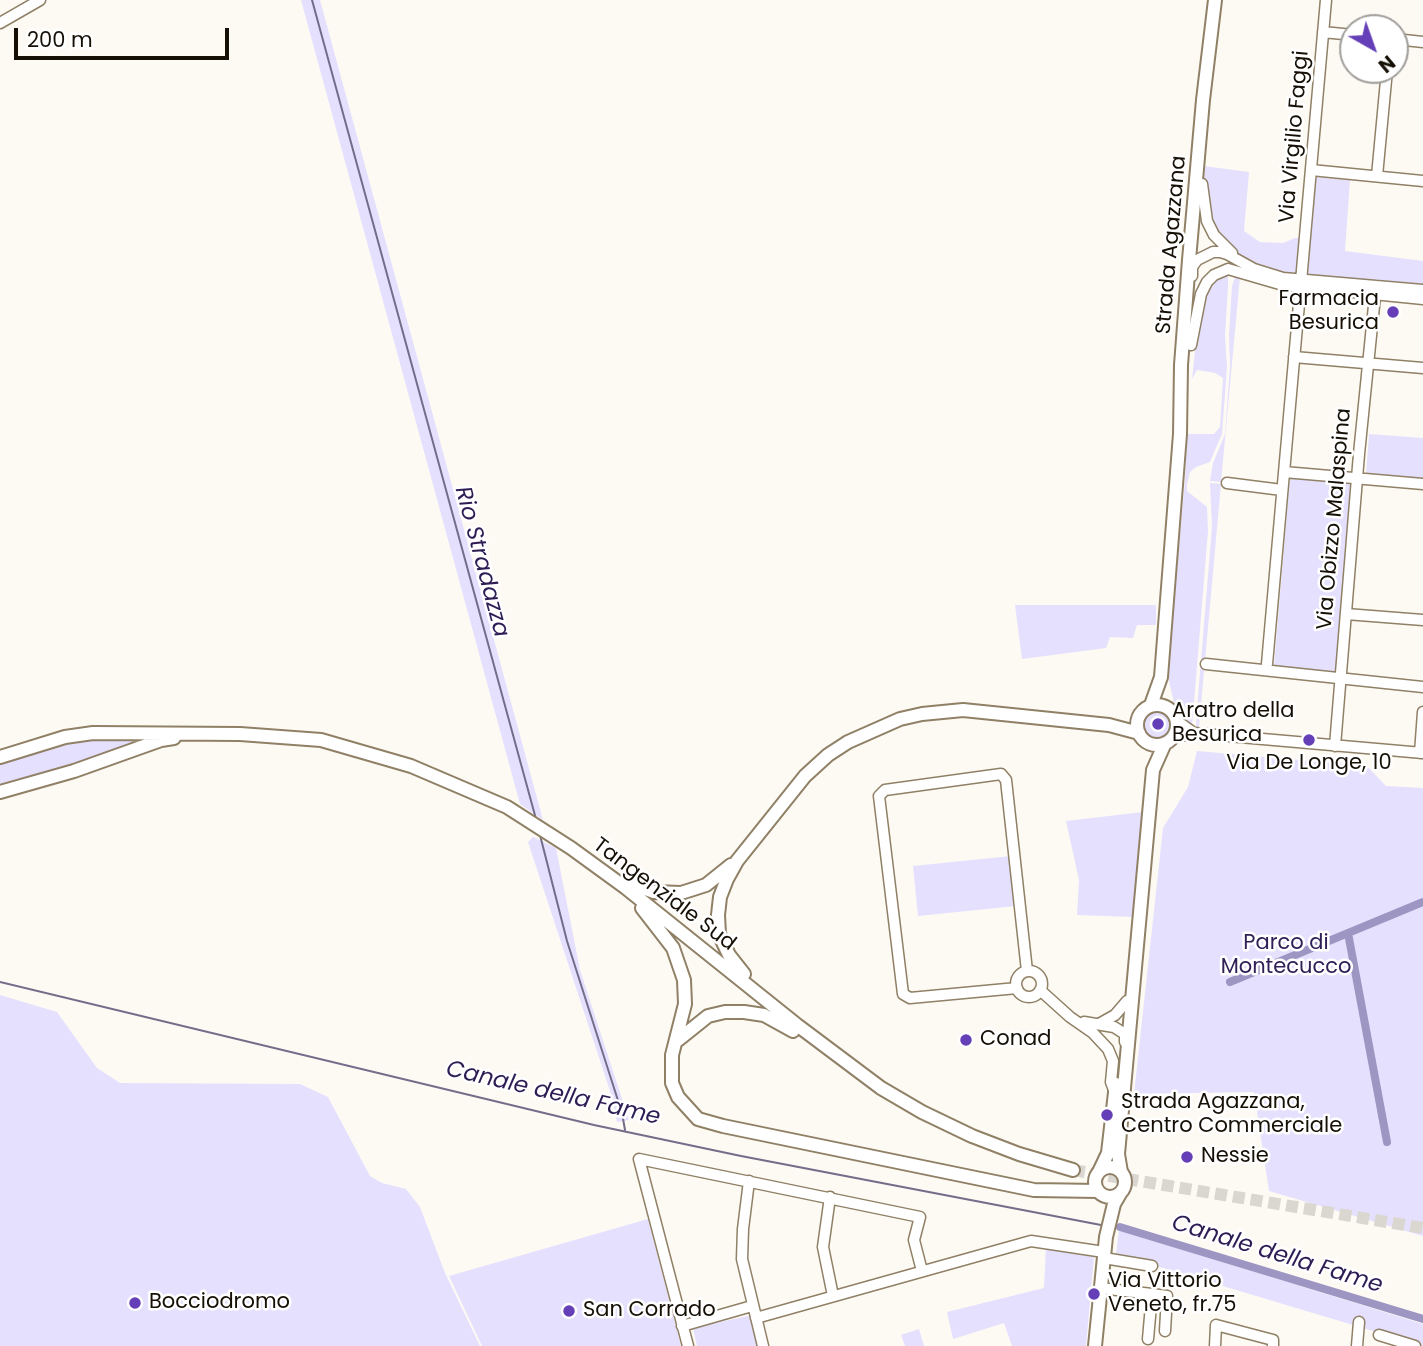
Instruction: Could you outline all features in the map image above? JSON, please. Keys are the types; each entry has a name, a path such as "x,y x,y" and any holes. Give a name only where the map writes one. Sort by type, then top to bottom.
{"main road":[{"name":"Strada Agazzana","path":"1180,434 1181,365 1200,135 1215,0"},
{"name":"Strada Agazzana","path":"1151,705 1161,677 1180,434 1191,345 1209,61"},
{"path":"1109,1214 1095,1184 1108,1153 1119,1099 1153,770 1175,733 1177,720 1170,709 1161,677"},
{"path":"1110,724 1140,714 1151,705 1157,704 1170,709"},
{"path":"586,859 641,889 667,894 706,885 737,860 804,776 828,755 848,742 900,719 940,711 963,710 1110,724 1152,744 1168,741"},
{"path":"1140,714 1137,720 1153,770"},
{"name":"Tangenziale Sud","path":"0,757 65,737 93,733 240,734 321,740 411,766 507,807 586,859 859,1073 922,1112 972,1136 1073,1170"},
{"name":"Tangenziale Sud","path":"0,792 74,771 161,740 198,735"},
{"path":"737,860 720,897 719,934 729,955 741,970 791,1021"},
{"path":"612,878 649,914 677,958 685,992 684,1016 672,1055 672,1083 678,1097 698,1119 1034,1190 1099,1192 1112,1197 1121,1192"},
{"path":"1095,1346 1109,1214 1125,1184 1118,1154 1119,1099 1122,1032 1135,952"},
{"path":"678,1041 708,1016 725,1012 764,1015 859,1073"},
{"path":"1056,1190 1112,1168 1121,1172"}],"street":[{"path":"0,23 40,0"},
{"name":"Via Virgilio Faggi","path":"1267,664 1326,0"},
{"path":"1323,32 1339,34"},
{"path":"1377,176 1386,84"},
{"path":"1311,170 1423,181"},
{"path":"1202,184 1207,221 1219,240 1241,261"},
{"path":"1185,324 1189,316 1192,267 1197,260 1213,253 1220,252 1267,274 1301,283 1376,290 1423,290"},
{"name":"Strada Agazzana","path":"1191,345 1201,294 1214,275 1228,270 1266,281 1301,283"},
{"path":"1376,290 1423,299"},
{"name":"Via Obizzo Malaspina","path":"1335,746 1376,290"},
{"path":"1294,356 1423,368"},
{"path":"1284,472 1423,484"},
{"path":"1227,483 1282,490"},
{"path":"1346,614 1423,620"},
{"path":"1206,664 1423,687"},
{"path":"1168,741 1194,733 1421,753 1423,712"},
{"path":"1177,720 1194,733"},
{"path":"1017,988 910,998 903,993 879,796 885,790 1000,774 1006,780 1027,971"},
{"path":"1027,971 1035,972 1041,978 1040,990 1035,995 1021,994 1017,988 1019,975 1027,971"},
{"path":"1040,990 1093,1033 1108,1049 1113,1061 1111,1082 1119,1099"},
{"path":"1095,1025 1115,1015 1127,1001"},
{"path":"1070,1017 1095,1025 1115,1027 1122,1032"},
{"path":"688,1346 639,1159 920,1217 914,1240 922,1271"},
{"path":"749,1181 742,1259 763,1346"},
{"path":"830,1197 823,1247 833,1296"},
{"path":"755,1318 1031,1241 1152,1266"},
{"path":"1100,1288 1167,1296 1165,1331"},
{"path":"1148,1339 1152,1294"},
{"path":"682,1326 752,1306"},
{"path":"1357,1346 1359,1322"},
{"path":"1215,1346 1216,1325 1273,1340 1273,1346"},
{"path":"1379,1335 1415,1346"}],"green space":[{"path":"301,0 320,0 543,820 520,804"},
{"path":"1204,166 1249,172 1244,231 1260,242 1283,243 1295,238 1305,238 1311,177 1350,180 1345,251 1423,261 1423,290 1283,278 1241,261 1214,235 1202,184"},
{"path":"1222,275 1228,276 1228,286 1225,336 1227,367 1222,434 1210,462 1190,472 1187,484 1187,491 1207,507 1208,531 1192,727 1185,721 1174,702 1167,673 1187,434 1214,434 1220,427 1223,378 1215,373 1197,370 1192,379 1205,293"},
{"path":"1235,277 1240,277 1221,482 1210,481 1213,463 1225,434 1232,286"},
{"path":"1369,434 1423,438 1423,479 1366,475"},
{"path":"1290,477 1354,484 1335,673 1274,666"},
{"path":"1210,483 1221,484 1199,727 1196,727 1212,527"},
{"path":"1015,605 1156,605 1156,625 1137,625 1133,638 1110,637 1106,648 1022,659"},
{"path":"1157,708 1168,713 1173,724 1168,735 1157,740 1146,735 1141,724 1146,713"},
{"path":"135,736 135,743 107,754 0,787 0,760 72,739"},
{"name":"Parco di Montecucco","path":"1197,751 1367,766 1386,786 1423,788 1423,1236 1269,1191 1254,1092 1134,1094 1163,828 1188,787"},
{"path":"1143,812 1135,917 1077,915 1079,880 1066,821"},
{"path":"533,837 556,848 580,970 629,1120 617,1122 611,1094 528,842"},
{"path":"1011,856 1016,906 918,916 913,866"},
{"path":"0,995 57,1012 97,1068 120,1083 300,1084 328,1097 370,1176 382,1183 406,1189 420,1207 445,1273 480,1346 0,1346"},
{"name":"San Corrado","path":"648,1219 681,1346 482,1346 449,1276"},
{"path":"1119,1230 1423,1324 1423,1346 1116,1254"},
{"path":"1046,1247 1094,1257 1086,1346 1012,1346 1004,1323 953,1339 947,1312 1044,1288"},
{"path":"752,1315 761,1346 697,1346 693,1328"},
{"path":"919,1329 924,1346 905,1346 901,1335"}],"waterway":[{"name":"Rio Stradazza","path":"312,0 536,819"},
{"name":"Rio Stradazza","path":"540,835 567,941 622,1113 625,1130"},
{"path":"1230,982 1423,902"},
{"path":"1348,933 1387,1142"},
{"name":"Canale della Fame","path":"0,982 594,1125 1101,1225"},
{"name":"Canale della Fame","path":"1120,1227 1423,1319"}],"tunnel":[{"path":"1073,1170 1423,1228"}],"place":[{"name":"Farmacia Besurica","path":"1393,312"},
{"name":"Aratro della Besurica","path":"1158,724"},
{"name":"Via De Longe, 10","path":"1309,740"},
{"name":"Conad","path":"966,1040"},
{"name":"Strada Agazzana, Centro Commerciale","path":"1107,1115"},
{"name":"Nessie","path":"1187,1157"},
{"name":"Via Vittorio Veneto, fr.75","path":"1094,1294"},
{"name":"Bocciodromo","path":"135,1303"},
{"name":"San Corrado","path":"569,1311"}]}
